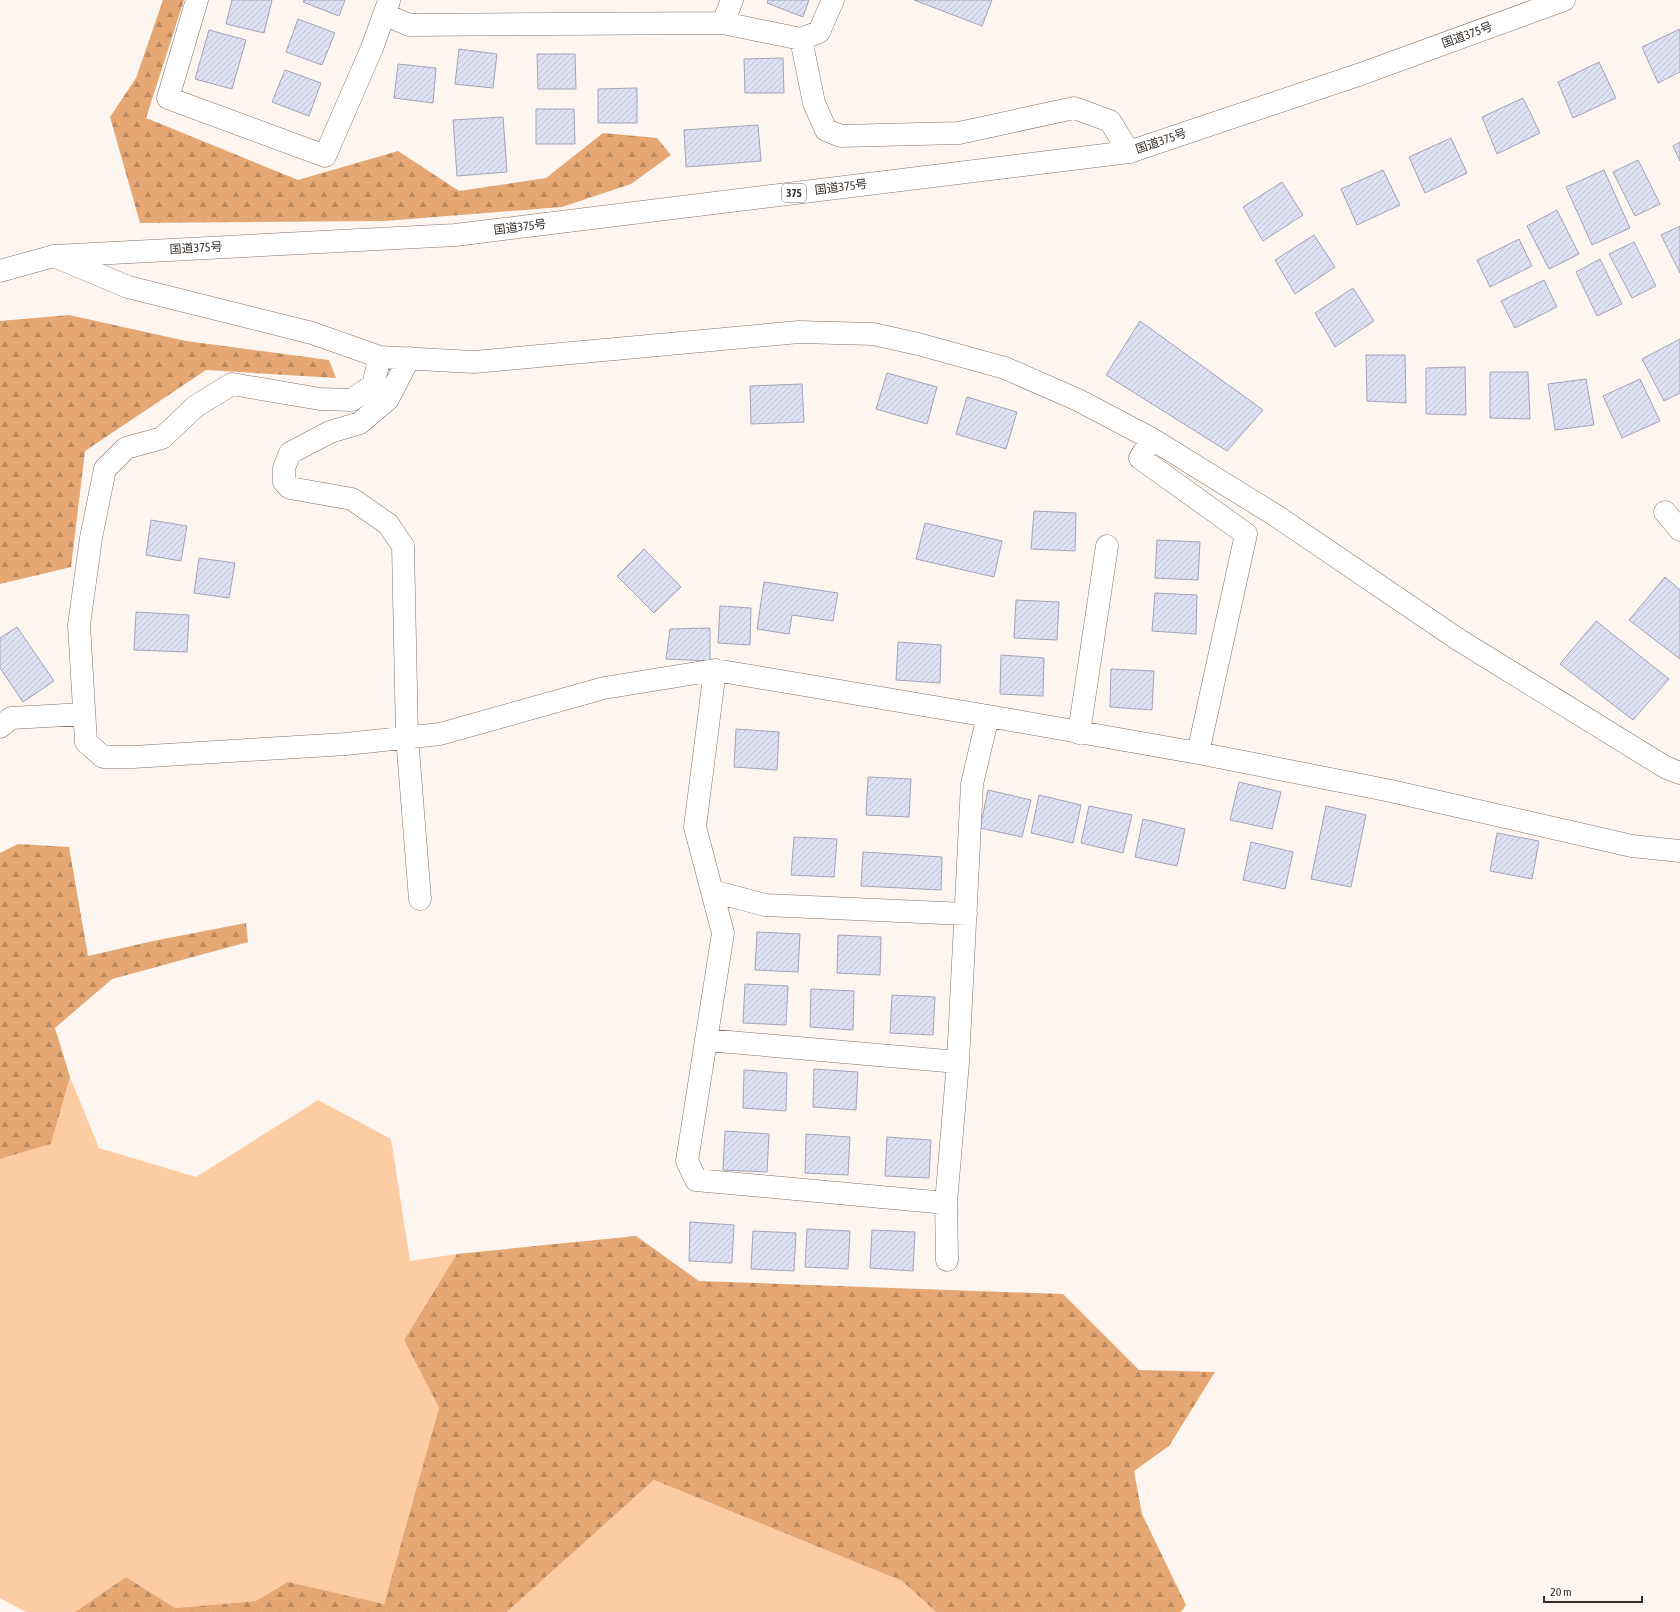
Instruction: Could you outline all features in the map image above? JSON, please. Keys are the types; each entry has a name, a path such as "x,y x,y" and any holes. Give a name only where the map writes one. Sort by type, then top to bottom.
{"main road":[{"path":"197,0 168,98 325,156 372,48 387,7 409,25 723,22 801,39 819,32 833,0"},
{"path":"723,22 732,0"},
{"name":"国道375号","path":"0,271 54,256 455,234 1129,152 1361,74 1564,0"},
{"path":"801,39 814,103 826,130 842,136 959,133 1074,108 1110,121 1129,152"},
{"path":"54,256 128,286 312,333 380,357 474,362 799,332 873,334 918,344 1005,368 1078,400 1152,439 1275,515 1466,644 1665,767 1680,773"},
{"path":"380,357 373,385 352,400 320,399 232,384 196,406 162,438 126,448 105,469 91,538 79,625 86,742 103,757 133,757 346,744 440,734 604,688 715,670 1198,753 1391,791 1632,846 1680,851"},
{"path":"409,358 388,399 360,423 330,432 290,453 284,468 284,482 290,488 352,499 388,524 403,546 407,737 420,899"},
{"path":"1152,439 1140,458 1246,534 1198,753"},
{"path":"1665,512 1680,530"},
{"path":"1079,733 1107,546"},
{"path":"715,670 695,827 723,933 687,1161 696,1180 946,1203"},
{"path":"0,727 11,718 84,714"},
{"path":"947,1260 946,1203 958,1062 972,784 988,716"},
{"path":"712,891 765,906 966,914"},
{"path":"706,1040 958,1062"}],"shaded area":[{"path":"70,1077 99,1148 196,1177 318,1100 391,1139 410,1261 457,1254 404,1340 439,1408 384,1604 288,1583 257,1601 175,1608 126,1577 75,1612 26,1612 0,1598 0,1159 51,1144"},
{"path":"654,1480 902,1581 936,1612 507,1612"}],"green space":[{"path":"163,0 184,0 146,118 298,180 398,151 459,191 546,178 603,133 657,138 671,155 631,184 562,207 385,221 140,223 110,117 136,78"},
{"path":"69,315 186,341 329,360 336,378 206,370 85,451 71,567 0,584 0,321"},
{"path":"18,844 69,847 88,956 153,941 246,923 248,942 112,979 55,1028 70,1077 51,1144 0,1159 0,853"},
{"path":"636,1236 699,1281 1063,1294 1139,1370 1215,1372 1169,1446 1134,1471 1142,1514 1186,1605 1181,1612 936,1612 902,1581 654,1480 507,1612 75,1612 126,1577 175,1608 256,1601 288,1582 384,1604 439,1408 404,1340 457,1254"}],"building":[{"path":"232,0 272,0 264,33 226,24"},
{"path":"304,0 345,0 339,16 303,2"},
{"path":"768,0 809,0 803,17 767,3"},
{"path":"914,0 992,0 982,26"},
{"path":"298,19 335,33 322,65 286,52"},
{"path":"1680,29 1680,72 1658,83 1642,47"},
{"path":"209,30 246,40 232,89 195,79"},
{"path":"459,49 497,54 493,88 455,84"},
{"path":"537,54 575,54 576,89 538,89"},
{"path":"783,58 784,93 745,93 744,59"},
{"path":"1599,62 1616,98 1573,118 1558,82"},
{"path":"398,64 436,68 433,103 394,98"},
{"path":"285,70 321,83 309,116 272,102"},
{"path":"637,88 637,123 598,123 598,89"},
{"path":"1523,98 1540,133 1497,154 1482,117"},
{"path":"536,109 574,109 575,144 536,144"},
{"path":"503,117 507,172 457,176 453,120"},
{"path":"758,125 761,161 686,167 684,130"},
{"path":"1451,138 1467,173 1425,193 1409,157"},
{"path":"1680,142 1680,161 1673,146"},
{"path":"1638,160 1660,204 1635,216 1613,172"},
{"path":"1383,170 1400,205 1357,225 1341,189"},
{"path":"1604,170 1630,228 1592,245 1566,187"},
{"path":"1282,182 1303,215 1263,241 1243,207"},
{"path":"1557,210 1579,254 1549,269 1527,226"},
{"path":"1680,226 1680,273 1661,235"},
{"path":"1314,235 1335,267 1295,294 1275,260"},
{"path":"1519,239 1532,266 1490,287 1477,260"},
{"path":"1634,242 1656,286 1632,298 1609,254"},
{"path":"1600,259 1622,304 1597,316 1576,272"},
{"path":"1544,280 1557,307 1515,328 1501,301"},
{"path":"1353,288 1374,321 1335,347 1315,313"},
{"path":"1140,321 1263,410 1227,451 1106,375"},
{"path":"1680,339 1680,393 1664,401 1642,359"},
{"path":"1366,355 1405,355 1406,403 1367,401"},
{"path":"1465,367 1466,415 1426,414 1426,368"},
{"path":"1490,372 1528,372 1530,419 1490,418"},
{"path":"887,373 937,387 927,424 876,409"},
{"path":"1586,379 1594,425 1555,430 1548,384"},
{"path":"1640,379 1660,421 1622,438 1603,396"},
{"path":"802,384 804,422 751,424 750,386"},
{"path":"967,397 1017,412 1006,449 956,434"},
{"path":"1034,511 1076,513 1075,551 1031,549"},
{"path":"151,520 187,526 181,561 146,555"},
{"path":"925,523 1002,541 994,577 916,559"},
{"path":"1157,540 1200,542 1198,580 1155,578"},
{"path":"644,549 681,587 654,613 617,576"},
{"path":"199,558 235,563 229,598 194,593"},
{"path":"1665,577 1680,590 1680,659 1629,620"},
{"path":"764,582 838,593 833,621 792,615 789,634 757,629"},
{"path":"1155,593 1197,595 1196,634 1152,631"},
{"path":"1016,600 1059,602 1057,640 1014,638"},
{"path":"720,606 751,608 750,645 718,643"},
{"path":"136,612 189,615 187,652 134,650"},
{"path":"1596,621 1669,679 1633,720 1560,664"},
{"path":"17,627 54,681 23,702 0,668 0,638"},
{"path":"710,628 710,661 666,659 670,629"},
{"path":"898,642 941,645 940,683 896,680"},
{"path":"1001,655 1044,658 1043,696 1000,694"},
{"path":"1111,669 1154,671 1152,710 1110,707"},
{"path":"736,729 779,732 777,770 734,767"},
{"path":"868,777 911,779 909,817 866,815"},
{"path":"1239,782 1281,792 1272,829 1230,820"},
{"path":"988,790 1031,800 1022,837 980,828"},
{"path":"1039,795 1081,805 1073,843 1031,833"},
{"path":"1089,806 1132,815 1123,853 1081,843"},
{"path":"1326,806 1366,815 1351,887 1311,879"},
{"path":"1143,819 1185,829 1177,866 1135,857"},
{"path":"1497,833 1539,841 1532,879 1490,871"},
{"path":"794,837 837,839 834,877 791,875"},
{"path":"1251,842 1293,852 1285,889 1243,880"},
{"path":"863,852 942,857 941,890 861,886"},
{"path":"757,932 800,934 798,972 755,970"},
{"path":"838,935 881,937 880,975 837,973"},
{"path":"745,984 788,986 786,1025 743,1023"},
{"path":"811,989 854,991 853,1030 810,1027"},
{"path":"892,995 935,997 933,1035 890,1033"},
{"path":"814,1069 858,1072 856,1110 813,1107"},
{"path":"744,1070 787,1073 786,1111 743,1108"},
{"path":"725,1131 769,1134 767,1172 723,1170"},
{"path":"806,1134 850,1137 848,1175 805,1173"},
{"path":"887,1137 931,1140 929,1178 885,1176"},
{"path":"690,1222 734,1225 732,1263 689,1261"},
{"path":"807,1229 850,1231 848,1269 805,1267"},
{"path":"872,1230 915,1232 913,1271 870,1268"},
{"path":"753,1231 796,1233 794,1271 751,1269"}]}
